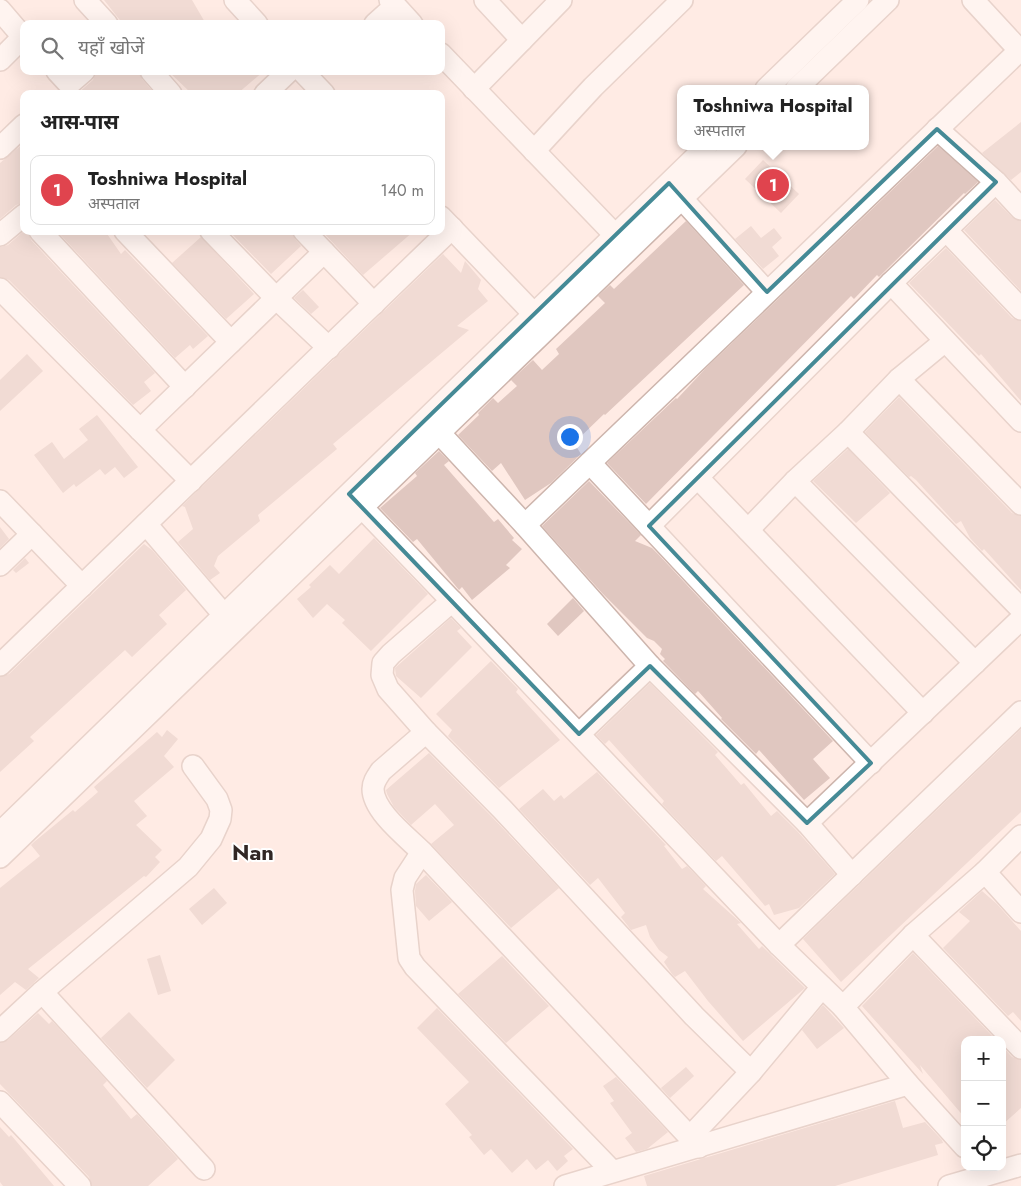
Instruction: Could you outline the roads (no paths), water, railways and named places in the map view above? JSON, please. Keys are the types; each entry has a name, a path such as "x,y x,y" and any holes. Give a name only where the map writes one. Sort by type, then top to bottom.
{"street":[{"path":"85,0 103,20"},
{"path":"235,0 253,20"},
{"path":"485,0 522,40"},
{"path":"474,88 561,0"},
{"path":"534,152 593,87 682,0"},
{"path":"770,85 858,0"},
{"path":"800,85 888,0"},
{"path":"525,525 1020,51 973,0"},
{"path":"378,20 392,3 408,20"},
{"path":"0,10 20,32"},
{"path":"0,60 20,41"},
{"path":"445,58 615,235"},
{"path":"154,75 165,90"},
{"path":"269,90 285,75"},
{"path":"0,148 20,130"},
{"path":"937,130 996,182 1021,209"},
{"path":"0,857 356,501 675,191 704,150"},
{"path":"433,426 534,314 615,235 731,150"},
{"path":"648,526 891,283 996,182"},
{"path":"675,191 767,292"},
{"path":"0,235 20,218"},
{"path":"447,223 534,314"},
{"path":"946,230 1021,308"},
{"path":"44,235 185,387"},
{"path":"129,235 231,342"},
{"path":"215,235 276,298 329,348"},
{"path":"308,235 374,304"},
{"path":"0,665 374,304 436,235"},
{"path":"140,430 324,252"},
{"path":"891,283 1021,421"},
{"path":"0,289 191,481"},
{"path":"748,530 899,379 945,341"},
{"path":"899,379 1021,504"},
{"path":"433,426 525,525 650,666 807,823 852,875"},
{"path":"848,432 1021,610"},
{"path":"590,462 871,763"},
{"path":"698,478 923,713"},
{"path":"795,481 975,663"},
{"path":"0,501 82,586"},
{"path":"356,501 779,945 843,1006 908,1084 961,1143"},
{"path":"0,834 224,615 356,501"},
{"path":"146,524 224,615"},
{"path":"0,564 32,534"},
{"path":"452,600 391,654 384,663 382,675 388,689 426,732 502,809 694,1016 751,1072"},
{"path":"807,823 1021,620"},
{"path":"579,734 650,666"},
{"path":"779,945 1021,712"},
{"path":"426,732 381,771 376,778 373,787 374,797 379,806 388,818 695,1142"},
{"path":"0,1032 42,992 188,867 211,839 220,819 221,810 217,800 193,766"},
{"path":"843,1006 914,935 985,872 1021,836"},
{"path":"422,852 405,878 402,890 409,958 415,967 612,1171"},
{"path":"985,872 1021,912"},
{"path":"914,935 1021,1048"},
{"path":"695,1142 822,987"},
{"path":"42,992 204,1169"},
{"path":"566,1186 695,1142 908,1084"},
{"path":"0,1102 80,1186"},
{"path":"1006,1168 1021,1165"},
{"path":"949,1186 986,1171"}],"place":[{"name":"Toshniwa Hospital","path":"773,185"}],"district":[{"name":"Nan","path":"253,852"}]}
